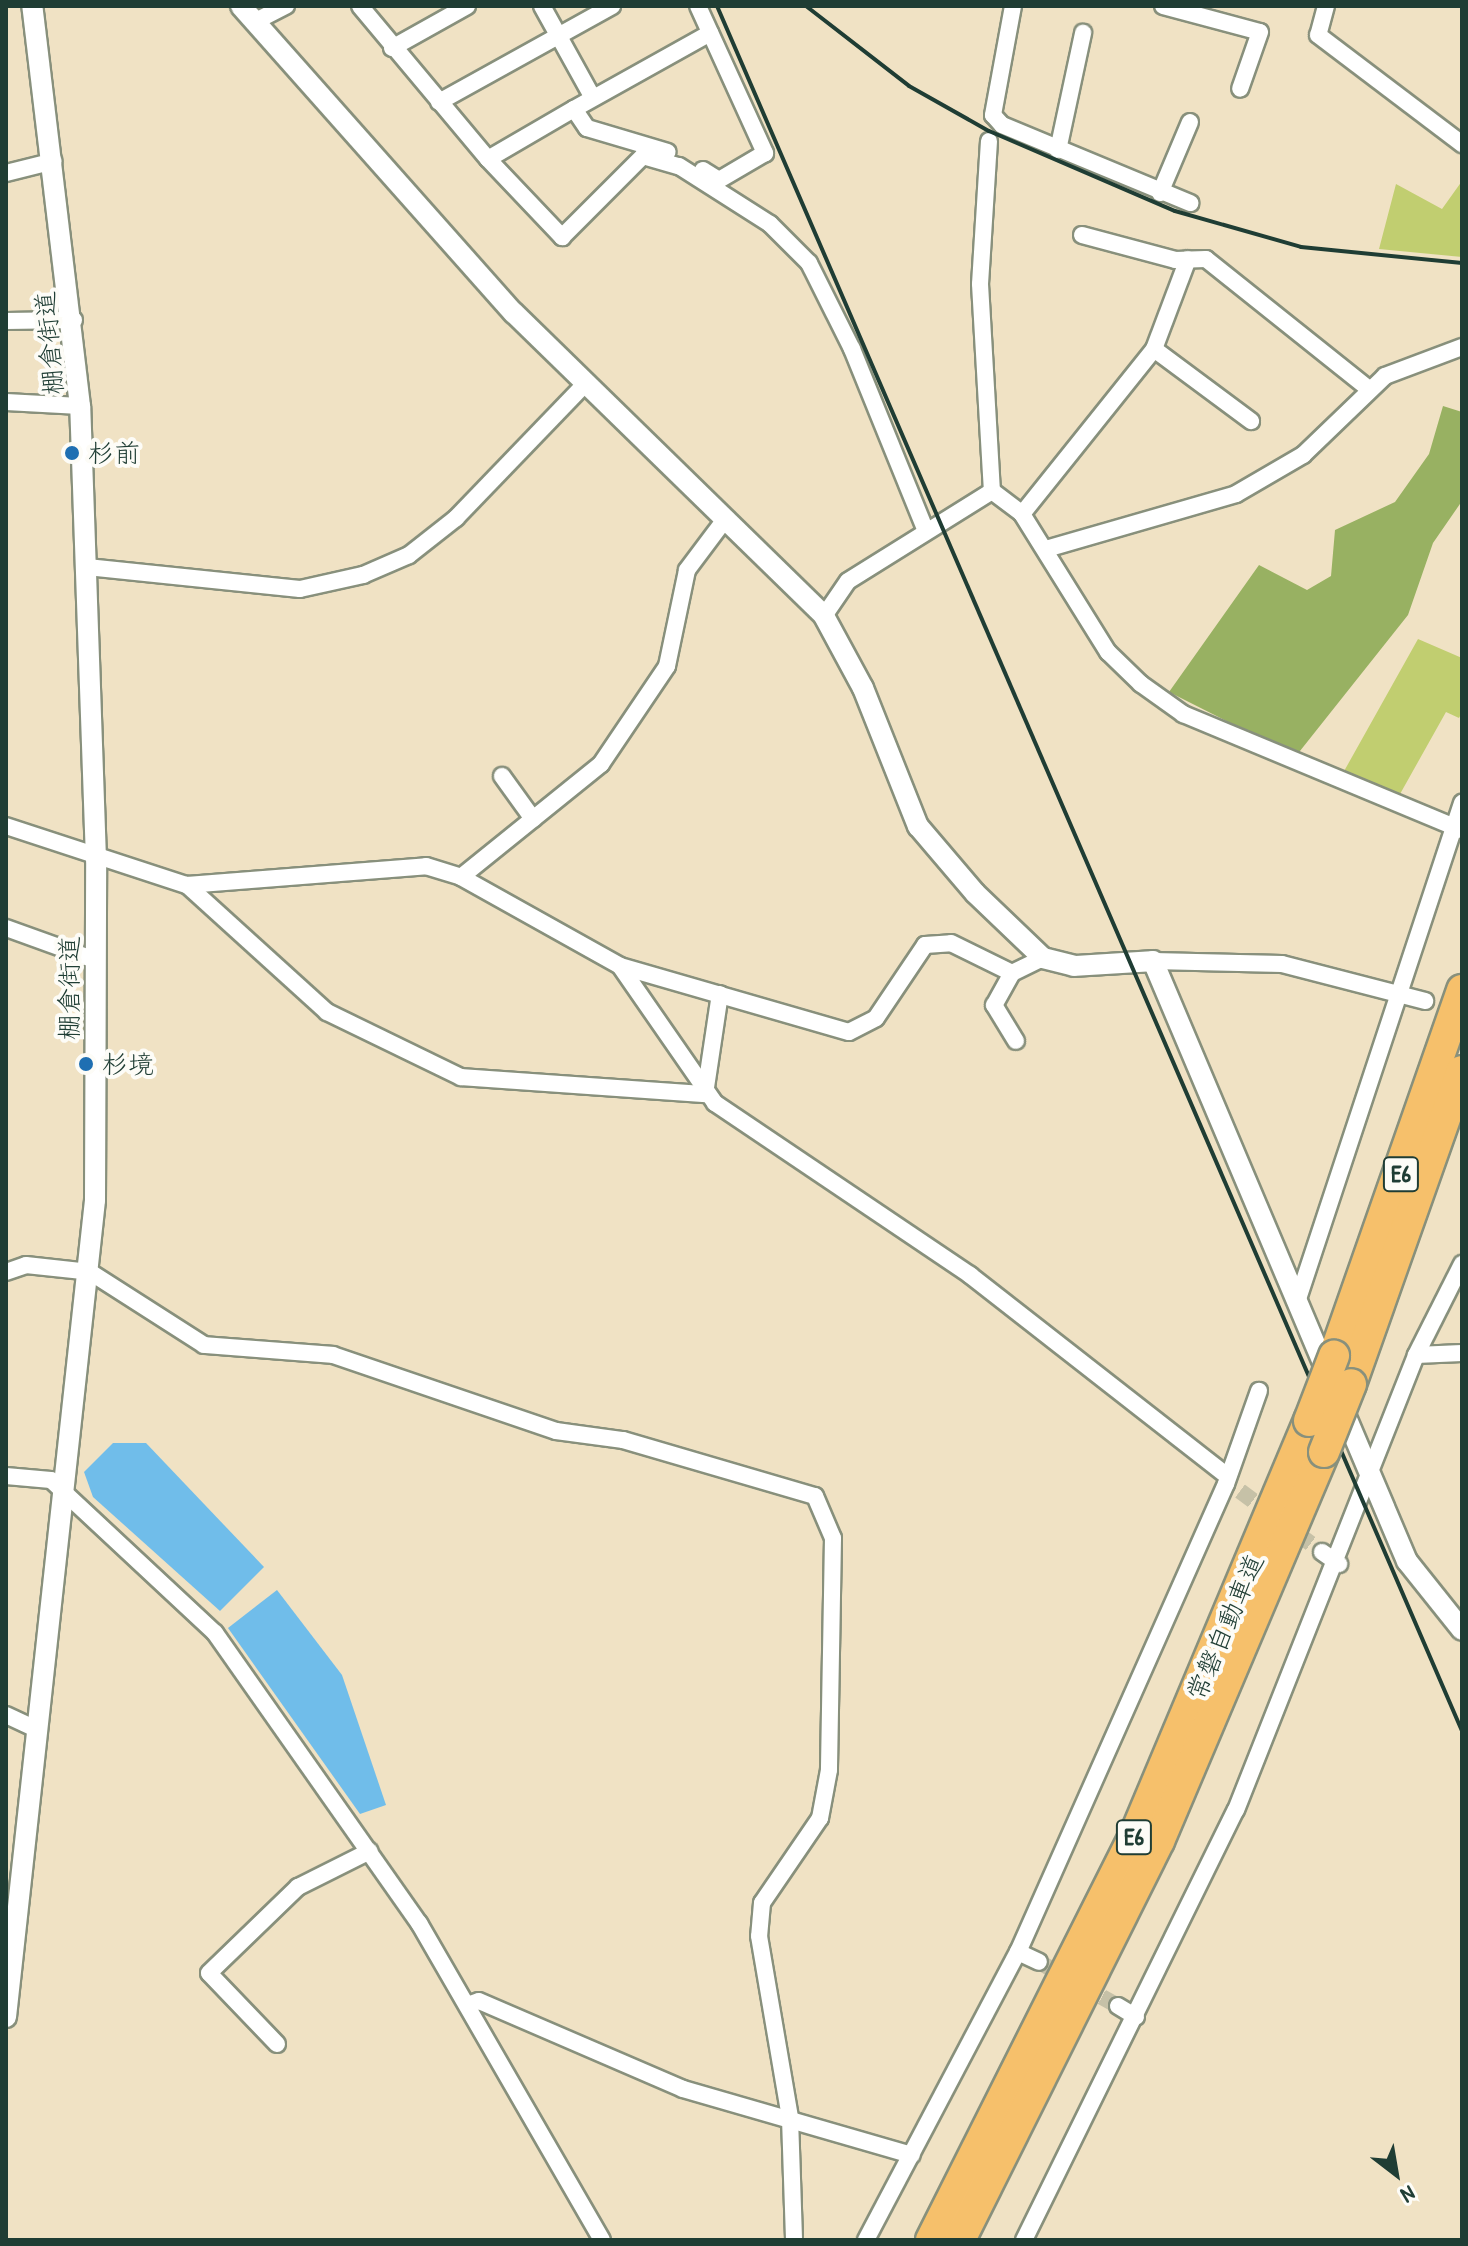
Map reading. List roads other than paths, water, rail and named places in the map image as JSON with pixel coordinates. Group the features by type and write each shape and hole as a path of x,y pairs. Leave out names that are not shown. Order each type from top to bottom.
{"highway":[{"name":"常磐自動車道","path":"931,2240 1136,1832 1309,1421 1462,990"},
{"name":"常磐自動車道","path":"960,2240 1159,1841 1351,1384 1462,1071"}],"street":[{"name":"棚倉街道","path":"6,2017 32,1727 90,1272 95,960 96,859 80,406 74,320 32,6"},
{"path":"248,14 286,6"},
{"path":"360,6 392,48 488,159 562,237 643,156 679,166 770,224 816,278 926,531"},
{"path":"392,48 467,6"},
{"path":"542,6 593,98"},
{"path":"439,102 612,6"},
{"path":"574,109 587,128 685,157 719,180 765,153 698,6"},
{"path":"1013,6 993,115 1058,150 1190,203"},
{"path":"1163,6 1260,32 1240,89"},
{"path":"1326,6 1318,35 1462,144"},
{"path":"248,14 584,385 726,518 824,616 863,688 918,826 1043,958 1074,966 1153,961 1282,964 1425,1001"},
{"path":"488,159 710,33"},
{"path":"1058,150 1083,33"},
{"path":"1160,193 1190,122"},
{"path":"989,141 980,284 992,491 1022,514 1108,652 1183,714 1459,830"},
{"path":"6,173 54,161"},
{"path":"1082,235 1188,259 1206,259 1369,389"},
{"path":"1022,514 1154,349 1188,259"},
{"path":"6,321 74,320"},
{"path":"1046,549 1236,494 1303,455 1369,389 1462,347"},
{"path":"1154,349 1251,421"},
{"path":"87,567 300,589 363,575 409,555 456,518 584,385"},
{"path":"6,402 80,406"},
{"path":"824,616 848,581 992,491"},
{"path":"461,877 601,764 652,694 667,666 687,570 726,518"},
{"path":"502,776 533,819"},
{"path":"1297,1302 1459,830 1462,803"},
{"path":"6,826 96,859 187,885 426,866 461,877 620,966 849,1032 876,1018 925,945 951,943 1012,973"},
{"path":"187,885 327,1012 461,1077 705,1094"},
{"path":"6,928 95,960"},
{"path":"1016,1041 994,1005 1012,973 1043,958"},
{"path":"1153,961 1371,1481 1422,1589 1462,1630"},
{"path":"620,966 705,1094 970,1275 1231,1484"},
{"path":"705,1094 720,994"},
{"path":"1024,2240 1236,1810 1339,1564 1416,1355 1462,1264"},
{"path":"6,1272 26,1265 90,1272 204,1345 333,1355 556,1431 623,1440 815,1496 833,1538 829,1770 820,1818 762,1903 759,1936 790,2118 794,2240"},
{"path":"1416,1355 1462,1353"},
{"path":"866,2240 1018,1952 1231,1484 1259,1391"},
{"path":"6,1476 51,1480 188,1601 370,1851 470,2004 602,2240"},
{"path":"1322,1552 1339,1564"},
{"path":"6,1715 32,1727"},
{"path":"277,2044 209,1973 298,1887 370,1851"},
{"path":"1018,1952 1039,1962"},
{"path":"470,2004 479,2001 683,2089 912,2155"},
{"path":"1118,2006 1136,2017"}],"water":[{"path":"113,1443 146,1443 264,1567 220,1611 93,1497 84,1472"},
{"path":"277,1590 342,1675 386,1805 360,1814 228,1628"}],"tunnel":[{"path":"1240,1491 1322,1552"},
{"path":"1039,1962 1118,2006"}],"railway":[{"path":"717,6 1462,1731"},
{"path":"806,6 909,86 989,131 1175,211 1301,247 1462,263"}],"place":[{"name":"杉前","path":"72,453"},
{"name":"杉境","path":"86,1064"}]}
